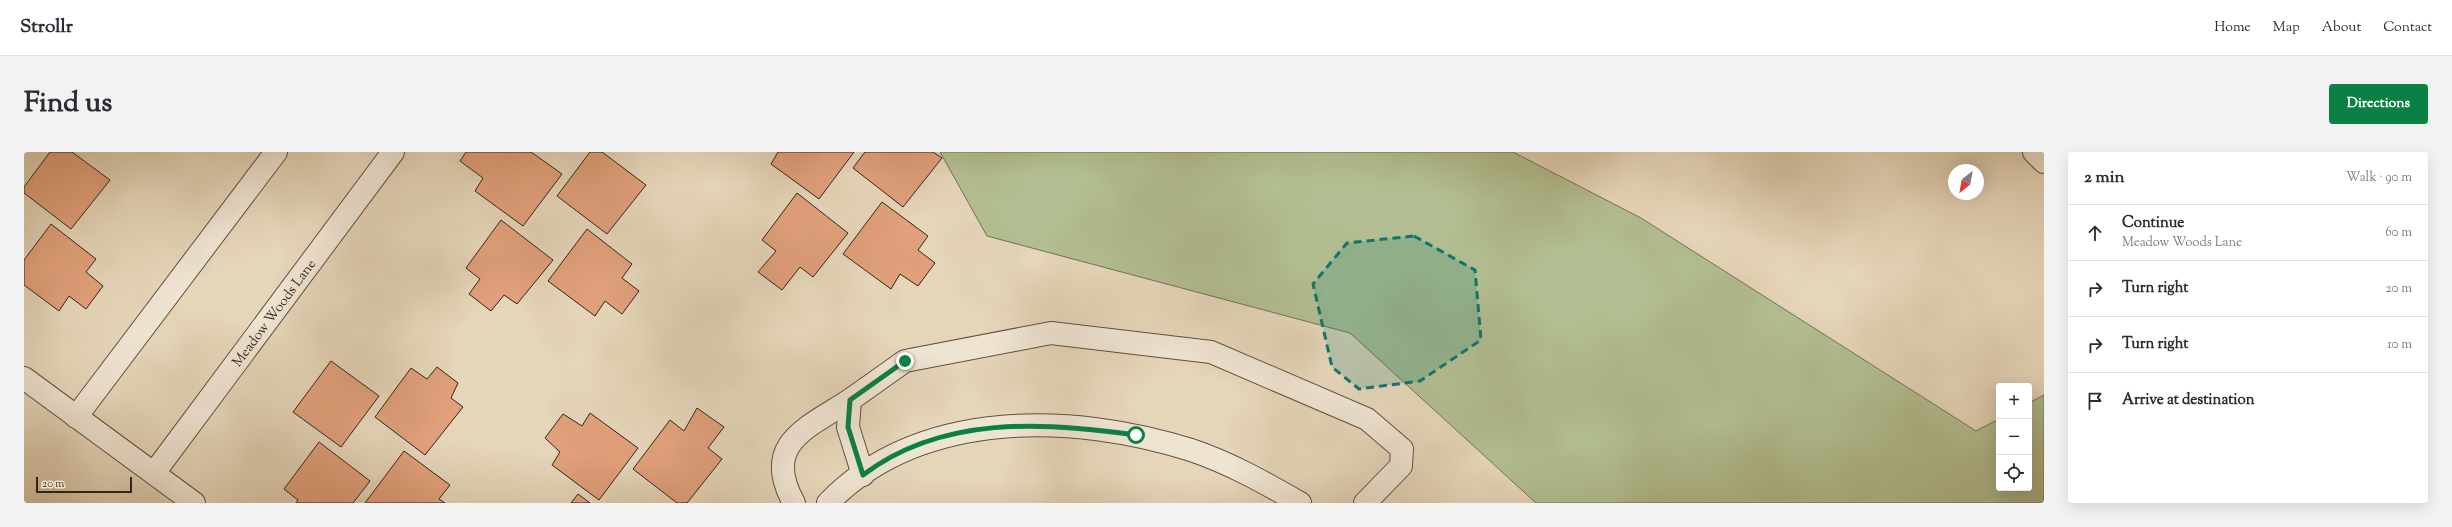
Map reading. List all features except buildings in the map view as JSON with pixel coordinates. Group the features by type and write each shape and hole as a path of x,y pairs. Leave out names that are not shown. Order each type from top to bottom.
{"street":[{"path":"76,417 276,152"},
{"name":"Meadow Woods Lane","path":"154,473 393,152"},
{"path":"2034,152 2044,162"},
{"path":"794,503 786,489 782,462 794,436 850,400 905,361 1051,333 1211,352 1367,419 1402,448 1401,466 1365,503"},
{"path":"24,378 194,503"},
{"path":"850,400 848,427 863,475"},
{"path":"828,503 863,475 917,446 966,431 1011,425 1071,426 1136,435 1192,450 1246,473 1300,503"}],"highlighted area":[{"path":"1414,236 1475,270 1481,340 1420,381 1359,389 1332,367 1313,284 1347,243"}],"green space":[{"path":"940,152 1513,152 1641,218 1976,431 1996,421 1996,491 2032,491 2032,401 2044,395 2044,503 1536,503 1350,333 987,236"}],"route":[{"path":"905,361 850,400 848,427 863,475 872,468 917,446 966,431 1011,425 1071,426 1136,435"}]}
